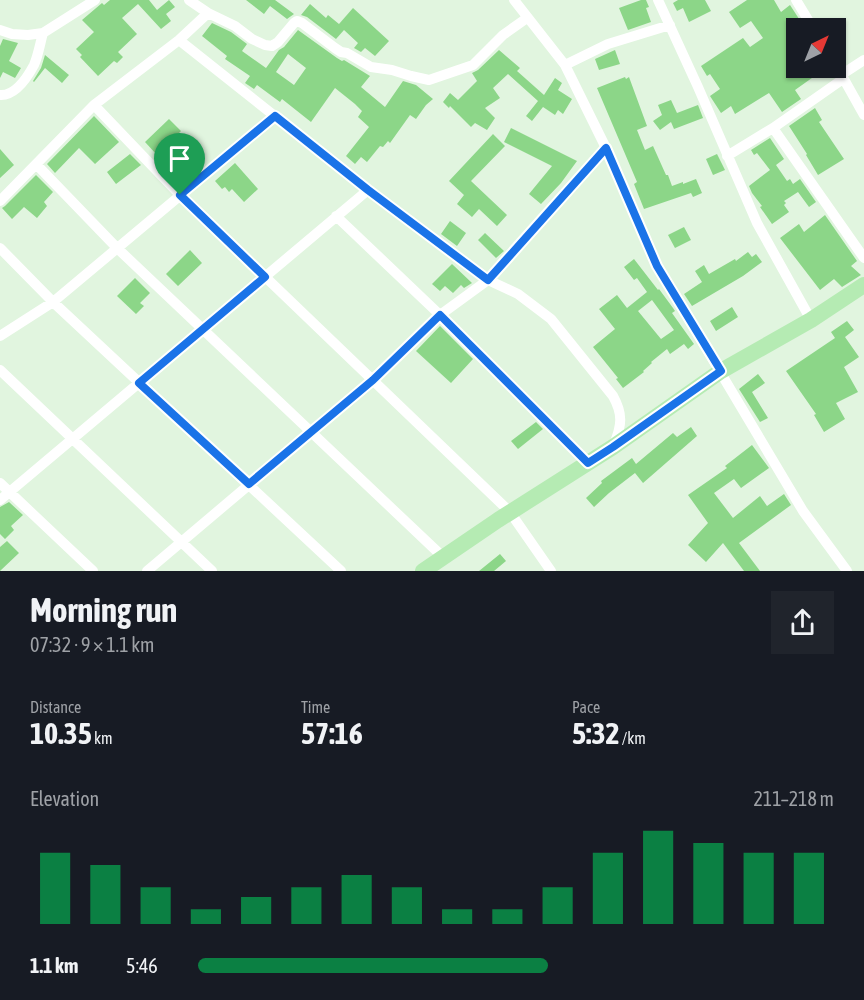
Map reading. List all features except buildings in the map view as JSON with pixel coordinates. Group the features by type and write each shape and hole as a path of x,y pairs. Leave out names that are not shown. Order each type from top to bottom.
{"main road":[{"path":"423,571 510,512 613,447 721,371 811,320 864,285"}],"street":[{"path":"0,30 12,34 43,33 95,0"},
{"path":"189,0 265,45 272,46 278,42 297,21 341,52 371,67 429,80 473,65 503,35 527,18"},
{"path":"195,0 206,2 209,0"},
{"path":"514,0 565,65 606,148 657,266 803,511 847,571"},
{"path":"658,0 758,223 811,320"},
{"path":"797,0 807,18"},
{"path":"0,201 94,105 180,40 208,13"},
{"path":"565,65 608,44 670,25"},
{"path":"0,95 4,96 13,92 27,77 34,64 43,33"},
{"path":"180,40 368,190 488,280 518,294 551,319 613,396 618,406 621,420 613,447"},
{"path":"846,70 864,60"},
{"path":"727,156 773,128 834,78"},
{"path":"843,78 864,116"},
{"path":"94,105 180,195 510,512 551,571"},
{"path":"0,336 53,302 275,116"},
{"path":"773,128 864,258"},
{"path":"147,571 373,380 440,315 488,280 606,148"},
{"path":"36,164 117,248 443,557"},
{"path":"0,500 368,190"},
{"path":"336,216 440,315 588,463"},
{"path":"0,248 53,302 341,571"},
{"path":"0,370 212,571"},
{"path":"0,483 93,571"}],"route":[{"path":"275,116 368,190 488,280 606,148 657,266 721,371 588,463 440,315 373,380 249,484 139,383 265,277 180,195 275,116"}]}
